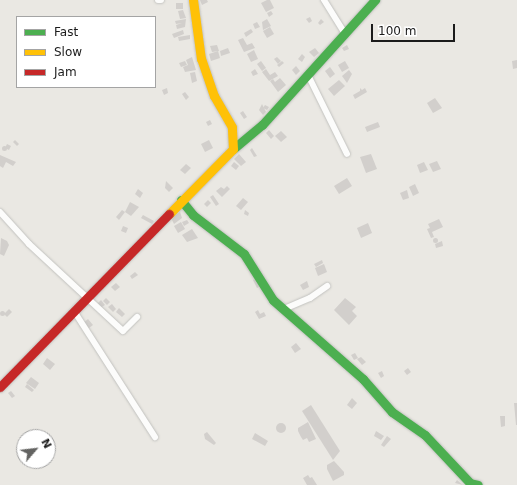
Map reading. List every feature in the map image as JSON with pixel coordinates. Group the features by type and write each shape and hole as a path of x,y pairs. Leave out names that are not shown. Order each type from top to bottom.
{"street":[{"path":"193,0 201,60 214,96 232,127 233,149"},
{"path":"324,0 345,33"},
{"path":"0,387 74,311 88,299 181,200 233,149 262,125 375,0"},
{"path":"308,75 347,154"},
{"path":"181,200 193,215 244,254 268,294 363,379 392,412 424,435 473,484"},
{"path":"0,212 29,244 123,331 137,317"},
{"path":"284,309 310,298 327,286"},
{"path":"74,311 155,437"}],"building":[{"path":"200,0 207,0 208,2 202,5"},
{"path":"270,0 274,8 266,12 261,3"},
{"path":"176,3 183,3 183,9 176,9"},
{"path":"183,10 186,18 180,19 178,11"},
{"path":"271,11 273,14 269,17 267,13"},
{"path":"310,17 312,21 309,23 306,19"},
{"path":"186,19 185,27 177,29 176,25 182,23 176,24 175,21"},
{"path":"267,19 271,26 263,30 262,22"},
{"path":"321,19 324,22 320,25 318,23"},
{"path":"257,22 260,27 255,29 253,24"},
{"path":"270,27 274,34 267,38 263,31"},
{"path":"251,29 253,32 246,37 244,33"},
{"path":"183,30 184,34 174,38 172,34"},
{"path":"190,35 190,39 179,41 178,37"},
{"path":"243,38 247,45 252,43 255,48 244,52 238,40"},
{"path":"217,45 219,51 212,52 210,46"},
{"path":"347,45 349,49 344,51 342,48"},
{"path":"228,48 230,53 221,56 220,51"},
{"path":"315,48 319,53 314,57 309,52"},
{"path":"254,50 258,59 251,62 247,54"},
{"path":"218,51 220,58 211,61 209,54"},
{"path":"302,54 305,57 302,62 298,59"},
{"path":"192,57 196,70 185,72 183,67 188,65 186,60"},
{"path":"277,57 281,61 278,64 274,59"},
{"path":"517,60 517,68 513,69 512,61"},
{"path":"185,61 187,65 181,67 179,63"},
{"path":"261,61 266,68 262,71 257,64"},
{"path":"282,61 284,63 279,67 277,65"},
{"path":"345,61 349,68 342,72 338,65"},
{"path":"296,66 300,71 296,75 292,70"},
{"path":"330,67 335,74 330,78 325,71"},
{"path":"255,69 258,74 253,76 251,72"},
{"path":"266,69 270,75 275,72 278,76 269,81 262,72"},
{"path":"349,70 352,74 347,83 342,76"},
{"path":"195,72 197,81 192,83 190,73"},
{"path":"280,78 286,85 278,92 270,81 273,79 275,82"},
{"path":"339,80 345,86 334,96 328,89"},
{"path":"167,88 168,93 164,95 162,90"},
{"path":"360,88 362,90 365,88 367,92 355,99 353,95 360,91"},
{"path":"185,92 189,97 186,100 182,94"},
{"path":"435,98 442,108 433,113 427,103"},
{"path":"262,104 266,112 263,115 259,110"},
{"path":"265,105 269,107 267,110 263,108"},
{"path":"243,111 247,117 244,119 240,113"},
{"path":"210,120 212,124 208,126 206,122"},
{"path":"378,122 380,127 367,132 365,127"},
{"path":"269,130 274,136 271,139 266,133"},
{"path":"281,131 287,137 281,142 275,136"},
{"path":"15,140 19,144 17,146 13,142"},
{"path":"209,140 213,148 205,152 201,144"},
{"path":"7,144 11,146 9,150 5,148"},
{"path":"4,145 7,148 4,151 1,148"},
{"path":"252,148 257,156 254,157 250,150"},
{"path":"239,154 246,162 241,166 234,159"},
{"path":"371,154 377,169 366,173 360,157"},
{"path":"0,155 16,162 13,166 6,162 3,168 0,166"},
{"path":"437,161 441,169 433,172 429,164"},
{"path":"234,162 239,166 236,170 231,166"},
{"path":"424,162 428,170 420,173 417,165"},
{"path":"186,164 191,168 185,174 180,170"},
{"path":"347,178 352,186 339,194 334,186"},
{"path":"166,181 173,188 169,192 165,188"},
{"path":"415,184 419,193 413,196 409,187"},
{"path":"227,186 230,189 222,197 216,191 221,187 224,189"},
{"path":"138,189 143,193 140,198 135,194"},
{"path":"407,190 409,198 403,200 400,193"},
{"path":"213,195 219,204 216,206 210,197"},
{"path":"243,198 248,202 241,210 236,206"},
{"path":"208,200 211,203 207,207 204,204"},
{"path":"130,202 139,207 131,216 125,212"},
{"path":"122,210 125,212 119,220 116,217"},
{"path":"245,210 249,213 248,216 244,214"},
{"path":"180,212 182,218 174,224 171,218"},
{"path":"143,215 154,221 152,224 141,218"},
{"path":"439,219 443,227 432,232 434,237 431,238 427,229 430,228 428,224"},
{"path":"187,220 189,223 184,226 182,222"},
{"path":"181,222 185,229 178,233 174,226"},
{"path":"368,223 372,233 361,238 357,228"},
{"path":"123,226 128,228 126,233 121,231"},
{"path":"192,229 198,238 187,242 182,235"},
{"path":"435,237 438,240 435,243 432,240"},
{"path":"1,238 7,241 9,245 4,256 0,254"},
{"path":"442,241 443,246 436,248 435,244"},
{"path":"322,260 323,263 316,267 314,264"},
{"path":"324,264 327,272 318,276 315,268"},
{"path":"135,272 138,275 132,279 130,276"},
{"path":"256,278 261,286 257,288 253,280"},
{"path":"307,281 309,287 303,290 300,285"},
{"path":"116,283 120,287 115,291 111,287"},
{"path":"106,298 110,302 107,305 103,301"},
{"path":"345,298 356,307 352,311 357,316 349,325 334,310"},
{"path":"101,300 105,305 100,308 97,304"},
{"path":"112,304 116,309 113,312 108,307"},
{"path":"119,308 125,314 122,317 116,312"},
{"path":"9,309 12,312 7,317 4,314"},
{"path":"2,310 5,313 2,316 -1,313"},
{"path":"258,310 260,314 264,312 266,316 259,319 255,312"},
{"path":"88,319 93,325 89,328 83,323"},
{"path":"296,343 301,349 295,353 291,347"},
{"path":"355,353 358,358 354,360 351,355"},
{"path":"361,357 366,362 362,365 357,359"},
{"path":"47,358 55,364 50,370 43,364"},
{"path":"408,368 411,372 407,375 404,371"},
{"path":"382,371 384,376 381,378 378,373"},
{"path":"31,377 39,383 35,389 26,383"},
{"path":"27,384 34,390 32,392 25,387"},
{"path":"11,391 15,396 12,398 8,393"},
{"path":"352,398 357,403 352,409 347,405"},
{"path":"514,403 517,403 517,425 516,425"},
{"path":"311,405 340,451 333,460 302,411"},
{"path":"500,416 505,416 505,426 501,427"},
{"path":"308,422 316,439 309,442 307,438 303,440 298,431 298,428"},
{"path":"279,423 283,423 285,424 285,432 279,433 276,430 276,426"},
{"path":"376,431 384,436 381,440 374,436"},
{"path":"207,432 216,443 214,445 205,439 204,434"},
{"path":"255,433 268,441 265,446 252,439"},
{"path":"387,436 391,439 384,447 381,445"},
{"path":"334,461 344,472 344,475 333,481 327,469 327,465"},
{"path":"308,475 310,478 312,477 317,485 307,485 303,478"},
{"path":"457,480 463,485 455,483"}],"traffic: fast":[{"path":"233,149 262,125 375,0"},
{"path":"181,200 193,215 244,254 273,300 363,379 392,412 425,435 470,483 478,485"}],"traffic: slow":[{"path":"169,214 233,149 232,127 214,96 201,59 193,0"}],"traffic: jam":[{"path":"0,387 169,214"}]}
